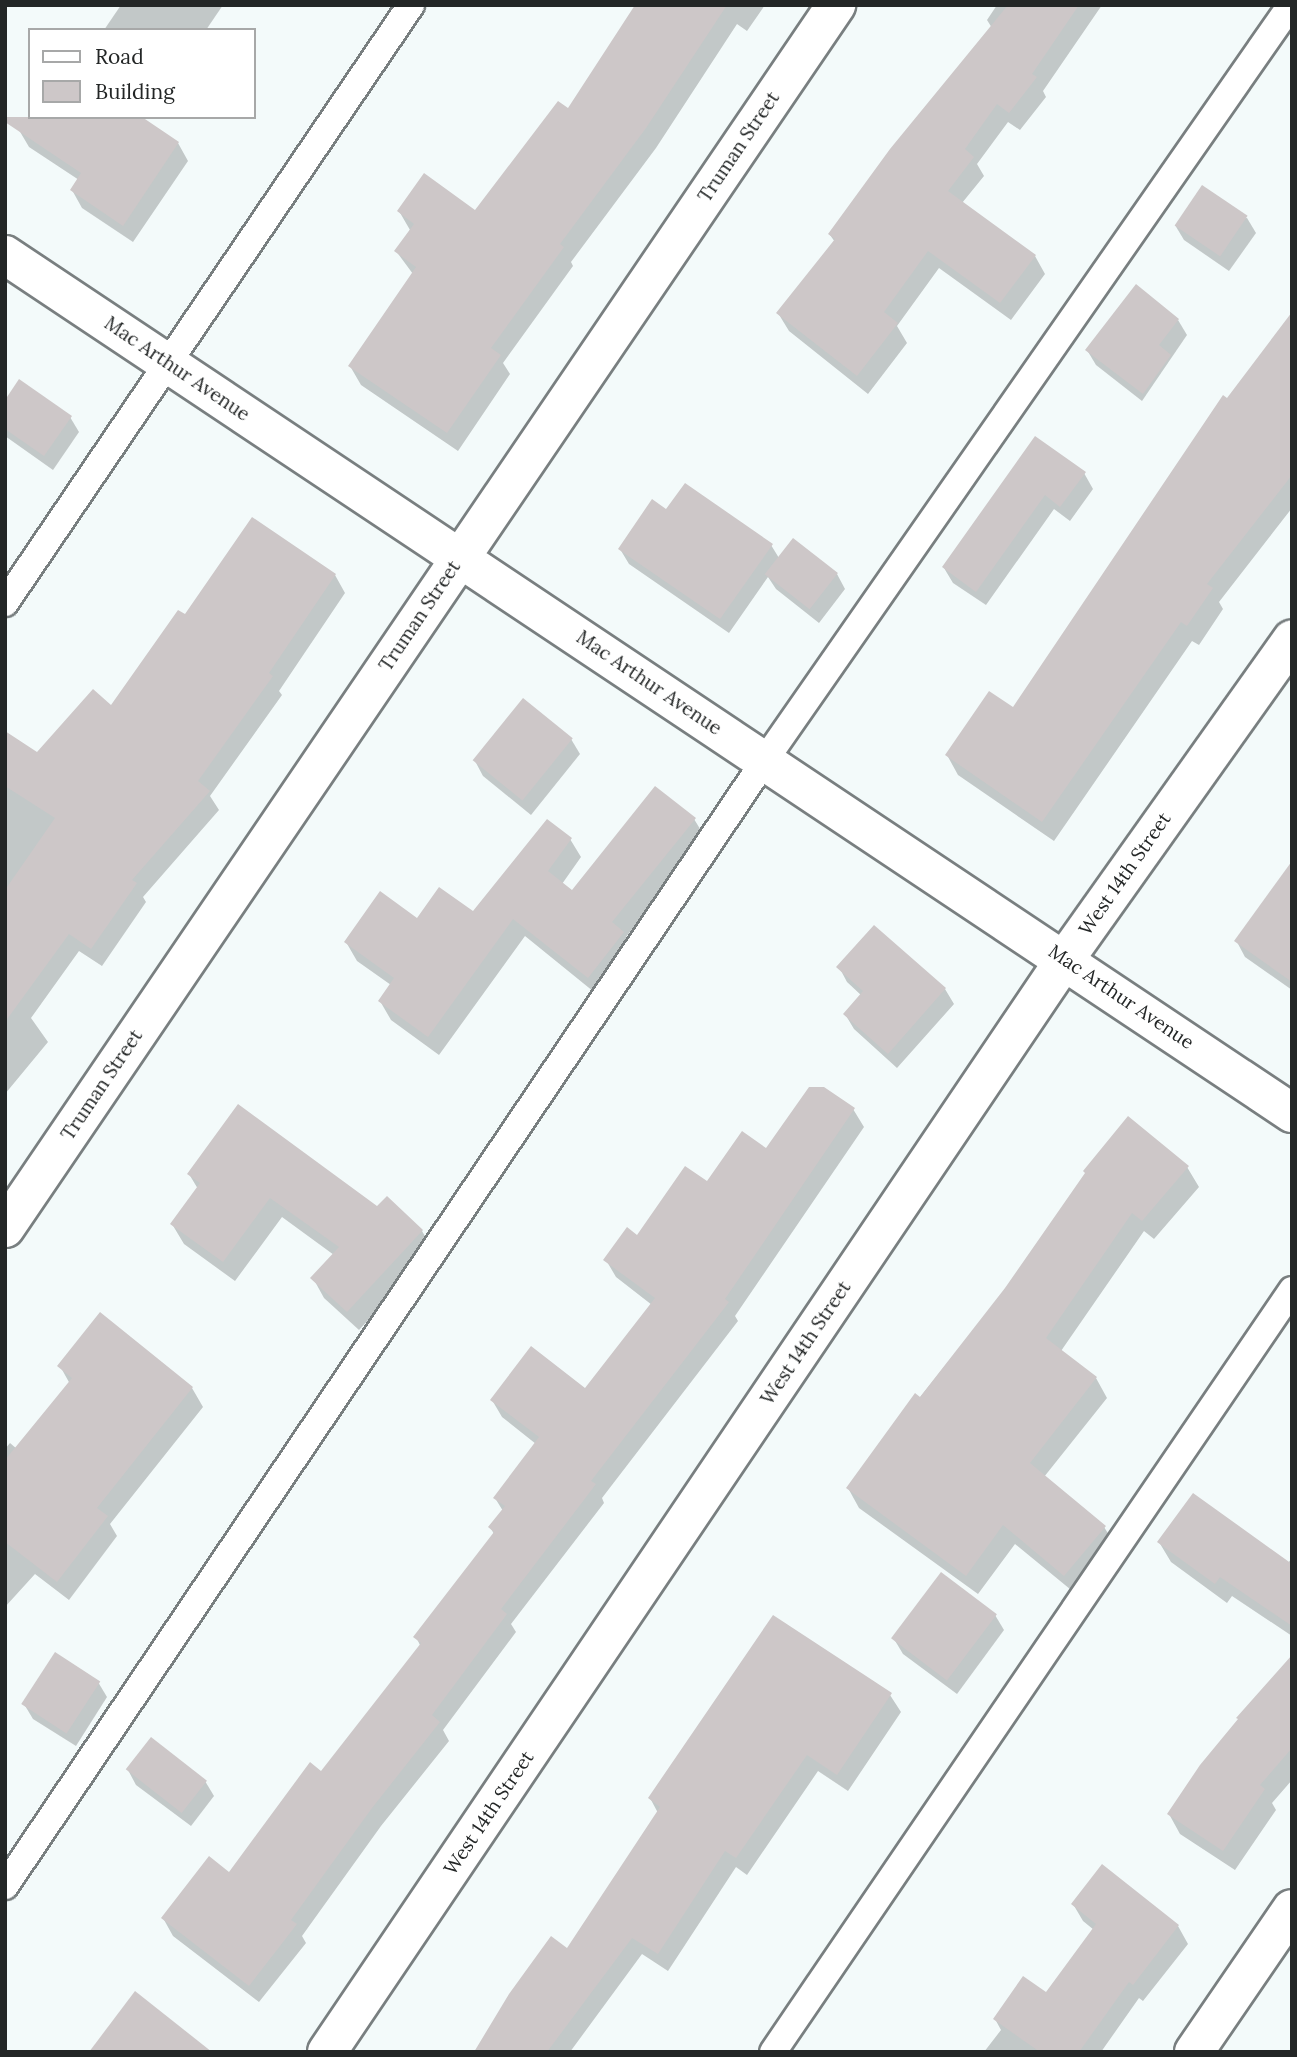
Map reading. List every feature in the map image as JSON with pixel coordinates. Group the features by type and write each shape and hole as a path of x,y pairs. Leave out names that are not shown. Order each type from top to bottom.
{"street":[{"name":"Truman Street","path":"5,1228 836,5"},
{"name":"Mac Arthur Avenue","path":"5,255 1065,959 1292,1113"},
{"name":"West 14th Street","path":"327,2052 1065,959 1292,639"},
{"path":"1194,2052 1292,1909"}],"lane":[{"path":"5,603 166,362 411,5"},
{"path":"5,1886 765,760 1291,5"},
{"path":"773,2052 1292,1290"}],"building":[{"path":"635,5 727,5 646,128 560,244 564,247 491,348 501,355 447,433 348,366 416,267 394,251 414,224 397,211 424,173 475,210 558,101 568,108"},
{"path":"1008,5 1079,5 1032,74 1037,77 1009,113 997,104 965,149 974,157 948,191 1036,255 1000,303 928,251 884,312 898,323 857,376 776,313 835,239 828,234 890,149"},
{"path":"5,117 145,119 179,142 123,226 70,190 81,173 5,122"},
{"path":"1202,185 1248,216 1220,256 1175,226"},
{"path":"1136,284 1179,319 1159,345 1171,355 1143,394 1085,350"},
{"path":"1292,312 1292,475 1207,584 1213,588 1187,626 1181,622 1042,822 945,755 989,691 1013,707 1223,395 1227,398"},
{"path":"19,379 72,416 44,456 5,429 5,400"},
{"path":"1035,436 1086,472 1060,507 1045,495 976,592 942,567"},
{"path":"685,483 773,544 720,619 618,549 652,499 666,509"},
{"path":"252,517 336,574 269,673 273,676 198,781 210,791 132,880 137,883 91,949 69,934 5,1022 5,890 55,818 5,786 5,731 37,752 93,689 111,705 178,610 185,614"},
{"path":"793,538 838,573 810,609 765,574"},
{"path":"523,698 573,738 522,800 473,760"},
{"path":"655,786 696,818 612,922 624,932 588,978 513,919 428,1037 378,1001 394,978 344,942 380,891 417,918 439,887 473,911 547,819 572,838 548,871 572,890"},
{"path":"1292,861 1292,982 1234,941"},
{"path":"874,925 946,988 888,1054 843,1014 863,991 836,967"},
{"path":"809,1087 824,1087 855,1108 725,1299 729,1302 591,1481 596,1484 501,1609 507,1614 432,1715 440,1722 372,1808 291,1920 297,1924 249,1986 161,1918 209,1856 229,1872 310,1762 321,1771 421,1643 413,1637 494,1532 488,1527 505,1506 493,1498 539,1437 490,1400 531,1346 585,1388 655,1298 603,1260 627,1227 637,1235 685,1166 707,1181 742,1131 766,1148"},
{"path":"238,1104 377,1206 387,1196 423,1230 347,1312 310,1278 339,1247 270,1198 223,1262 170,1224 200,1183 187,1174"},
{"path":"1128,1116 1189,1166 1142,1221 1132,1213 1046,1338 1097,1377 1030,1463 1106,1526 1064,1576 1003,1525 966,1576 846,1488 915,1393 920,1397 1005,1288 1085,1173 1083,1171"},
{"path":"100,1312 193,1387 97,1508 108,1516 57,1582 5,1542 5,1460 72,1378 57,1366"},
{"path":"1193,1493 1292,1564 1292,1626 1220,1577 1215,1584 1157,1542"},
{"path":"941,1572 997,1614 947,1680 891,1638"},
{"path":"773,1615 892,1693 837,1775 807,1755 736,1858 725,1851 658,1954 632,1938 547,2052 474,2052 509,1994 551,1936 567,1948 660,1807 648,1798"},
{"path":"55,1652 100,1681 67,1733 21,1704"},
{"path":"1292,1655 1292,1748 1260,1785 1265,1789 1223,1851 1167,1814 1200,1765 1238,1719 1236,1718"},
{"path":"151,1737 207,1781 182,1813 126,1769"},
{"path":"1102,1864 1179,1925 1133,1985 1129,1982 1079,2052 1040,2052 993,2019 1023,1976 1046,1992 1096,1924 1071,1904"},
{"path":"135,1991 212,2052 89,2052"}]}
